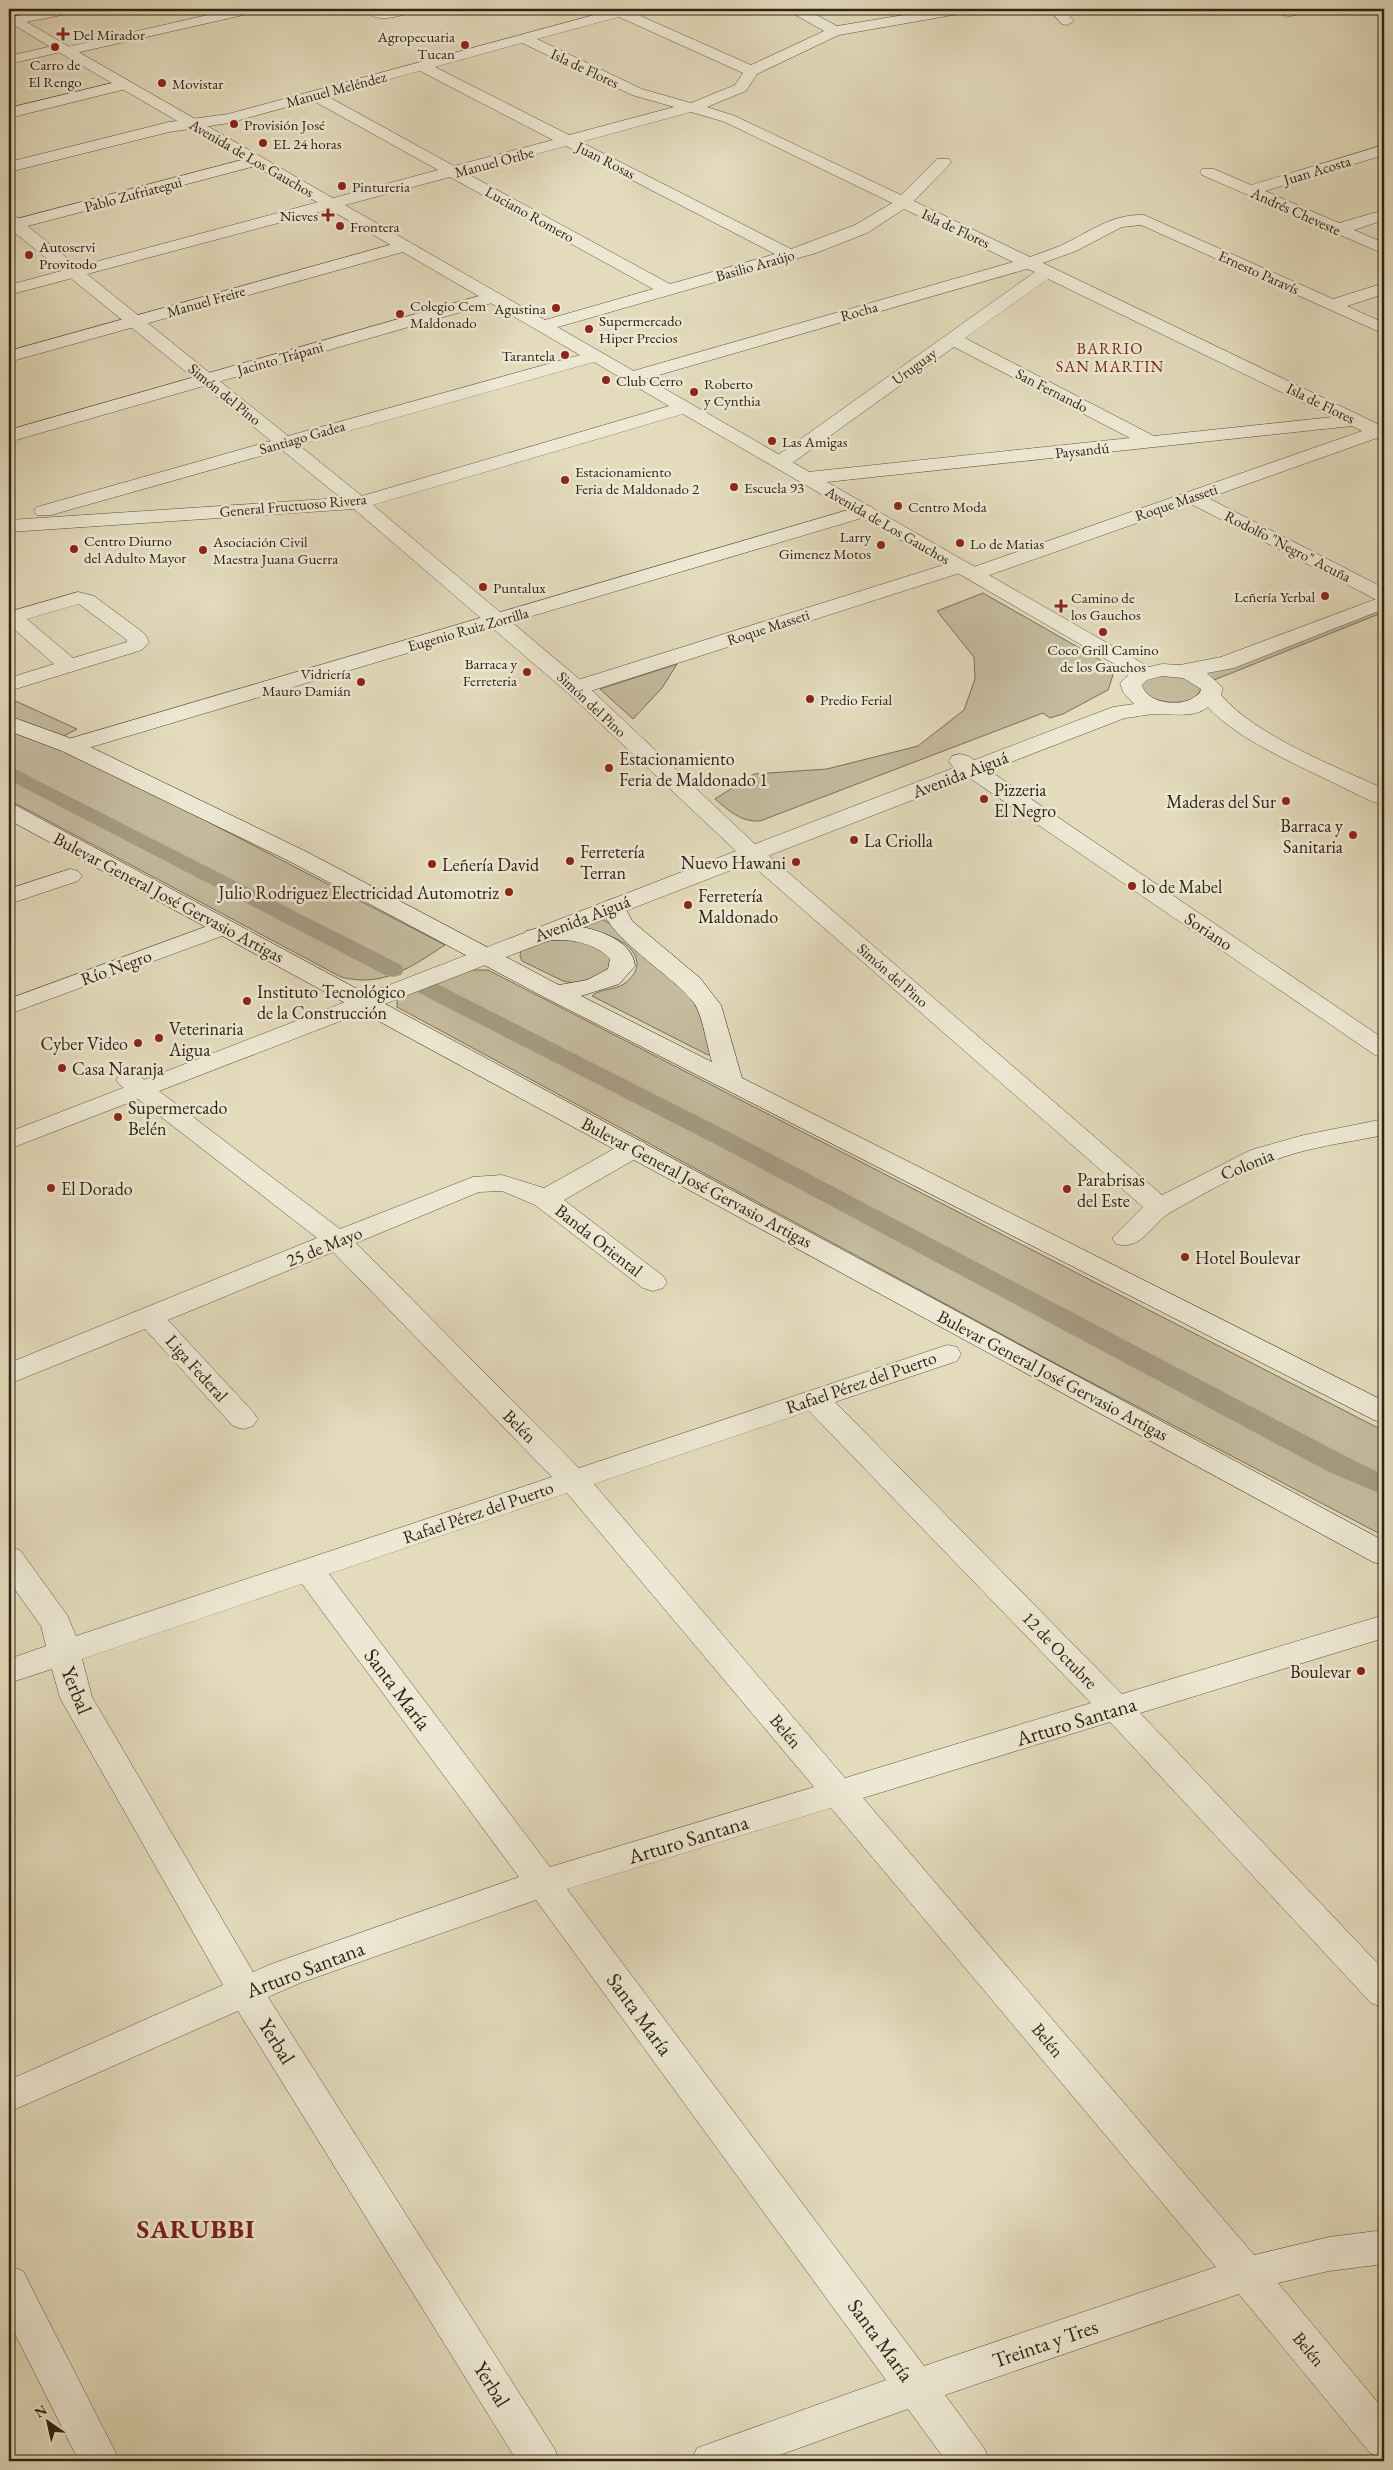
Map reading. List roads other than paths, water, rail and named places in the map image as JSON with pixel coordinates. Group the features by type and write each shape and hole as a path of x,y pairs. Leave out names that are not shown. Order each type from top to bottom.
{"street":[{"path":"13,18 72,9"},
{"path":"9,60 64,50 252,9"},
{"path":"377,12 409,9"},
{"path":"795,9 835,31"},
{"name":"Manuel Oribe","path":"9,290 569,142 693,107 730,94 741,88 751,71 835,31 964,9"},
{"path":"1055,9 1067,21"},
{"path":"626,10 751,71"},
{"name":"Manuel Meléndez","path":"9,167 169,127 229,118 626,10"},
{"name":"Avenida de Los Gauchos","path":"13,18 64,50 1146,672"},
{"name":"Isla de Flores","path":"522,38 637,92 730,119 903,203 1031,262 1356,420"},
{"name":"Juan Rosas","path":"422,66 790,255"},
{"path":"9,113 125,85"},
{"name":"Luciano Romero","path":"313,95 668,290"},
{"name":"Juan Acosta","path":"1250,190 1384,150"},
{"name":"Pablo Zufriategui","path":"11,223 257,161"},
{"name":"Basilio Araújo","path":"544,326 790,255 861,229 903,203 943,162"},
{"name":"Andrés Cheveste","path":"1208,172 1384,249"},
{"path":"1338,229 1384,215"},
{"name":"Ernesto Paravís","path":"1084,240 1115,223 1144,220 1384,329"},
{"name":"Simón del Pino","path":"11,223 208,379 498,620 576,688 748,849 1159,1207"},
{"name":"Rocha","path":"632,376 1031,262 1084,240"},
{"name":"Manuel Freire","path":"9,357 404,246"},
{"name":"Uruguay","path":"781,462 1048,271"},
{"path":"1332,305 1384,288"},
{"name":"Jacinto Trápani","path":"9,436 494,297"},
{"name":"San Fernando","path":"953,339 1152,442"},
{"name":"Santiago Gadea","path":"9,519 596,356"},
{"name":"General Fructuoso Rivera","path":"9,526 359,503 686,407"},
{"name":"Paysandú","path":"808,478 1356,420 1383,427"},
{"name":"Roque Masseti","path":"576,688 967,570 1192,496 1383,427"},
{"name":"Rodolfo \"Negro\" Acuña","path":"1192,496 1384,596"},
{"name":"Eugenio Ruiz Zorrilla","path":"70,746 865,511"},
{"path":"9,685 134,646 138,642 138,638 87,600 78,598 10,618"},
{"path":"1260,734 1201,714 1148,704 1134,695 1131,688 1132,682 1146,672 1162,670 1181,671 1226,663 1384,602"},
{"path":"10,618 69,666"},
{"path":"1167,708 1200,704 1211,692 1240,673 1384,618"},
{"path":"1181,671 1198,676 1211,692 1223,712 1260,734 1384,798"},
{"name":"Avenida Aiguá","path":"966,766 1134,695"},
{"name":"Avenida Aiguá","path":"9,1141 136,1086 358,999 966,766 1121,712 1167,708"},
{"path":"9,723 70,746 297,856 555,993 730,1080 1384,1414"},
{"name":"Soriano","path":"966,766 1384,1050"},
{"name":"Bulevar General José Gervasio Artigas","path":"9,811 1384,1554"},
{"name":"Avenida Aiguá","path":"480,952 535,936 614,906 748,849"},
{"path":"9,897 70,876"},
{"path":"614,906 615,914 623,926 691,983 708,1005 730,1080"},
{"name":"Río Negro","path":"9,1007 224,927"},
{"path":"535,936 571,932 607,944 619,954 622,963 619,973 604,981 555,993"},
{"name":"Avenida Aiguá","path":"9,1127 136,1086"},
{"name":"Belén","path":"136,1086 338,1241 573,1480 1246,2274 1384,2440"},
{"name":"Colonia","path":"1126,1238 1159,1207 1260,1156 1304,1143 1384,1127"},
{"path":"545,1198 635,1148"},
{"name":"25 de Mayo","path":"9,1374 473,1186 497,1181 512,1183 545,1198"},
{"name":"Banda Oriental","path":"545,1198 653,1282"},
{"name":"Liga Federal","path":"150,1317 243,1419"},
{"name":"Rafael Pérez del Puerto","path":"9,1672 308,1569 947,1354"},
{"name":"12 de Octubre","path":"814,1398 1116,1708 1384,1993"},
{"name":"Yerbal","path":"9,1558 56,1622 76,1698 245,1991 540,2461"},
{"name":"Santa María","path":"308,1569 543,1883 970,2461"},
{"name":"Arturo Santana","path":"9,2097 287,1972 543,1883 1116,1708 1381,1632"},
{"name":"Treinta y Tres","path":"711,2461 916,2387 1246,2274 1328,2254 1384,2246"},
{"path":"9,2283 100,2461"}],"waterway":[{"path":"9,772 393,970"},
{"path":"427,988 726,1140 1341,1466 1384,1486"}],"place":[{"name":"Del Mirador","path":"63,34"},
{"name":"Agropecuaria Tucan","path":"465,45"},
{"name":"Carro de El Rengo","path":"55,47"},
{"name":"Movistar","path":"162,83"},
{"name":"Provisión José","path":"234,124"},
{"name":"EL 24 horas","path":"263,143"},
{"name":"Pintureria","path":"342,186"},
{"name":"Nieves","path":"328,215"},
{"name":"Frontera","path":"340,226"},
{"name":"Autoservi Provitodo","path":"29,255"},
{"name":"Agustina","path":"556,308"},
{"name":"Colegio Cem Maldonado","path":"400,314"},
{"name":"Supermercado Hiper Precios","path":"589,329"},
{"name":"Tarantela","path":"565,355"},
{"name":"Club Cerro","path":"606,380"},
{"name":"Roberto y Cynthia","path":"694,392"},
{"name":"Las Amigas","path":"772,441"},
{"name":"Estacionamiento Feria de Maldonado 2","path":"565,480"},
{"name":"Escuela 93","path":"734,487"},
{"name":"Centro Moda","path":"898,506"},
{"name":"Lo de Matias","path":"960,543"},
{"name":"Larry Gimenez Motos","path":"881,545"},
{"name":"Centro Diurno del Adulto Mayor","path":"74,549"},
{"name":"Asociación Civil Maestra Juana Guerra","path":"203,550"},
{"name":"Puntalux","path":"483,587"},
{"name":"Leñería Yerbal","path":"1325,596"},
{"name":"Camino de los Gauchos","path":"1061,606"},
{"name":"Coco Grill Camino de los Gauchos","path":"1103,632"},
{"name":"Barraca y Ferreteria","path":"527,672"},
{"name":"Vidriería Mauro Damián","path":"361,682"},
{"name":"Predio Ferial","path":"810,699"},
{"name":"Estacionamiento Feria de Maldonado 1","path":"609,768"},
{"name":"Pizzeria El Negro","path":"984,799"},
{"name":"Maderas del Sur","path":"1286,801"},
{"name":"Barraca y Sanitaria","path":"1353,835"},
{"name":"La Criolla","path":"854,840"},
{"name":"Ferretería Terran","path":"570,861"},
{"name":"Nuevo Hawani","path":"796,862"},
{"name":"Leñería David","path":"432,864"},
{"name":"lo de Mabel","path":"1132,886"},
{"name":"Julio Rodriguez Electricidad Automotriz","path":"509,892"},
{"name":"Ferretería Maldonado","path":"688,905"},
{"name":"Instituto Tecnológico de la Construcción","path":"247,1001"},
{"name":"Veterinaria Aigua","path":"159,1038"},
{"name":"Cyber Video","path":"138,1043"},
{"name":"Casa Naranja","path":"62,1068"},
{"name":"Supermercado Belén","path":"118,1117"},
{"name":"El Dorado","path":"51,1188"},
{"name":"Parabrisas del Este","path":"1067,1189"},
{"name":"Hotel Boulevar","path":"1185,1257"},
{"name":"Boulevar","path":"1361,1671"}],"district":[{"name":"BARRIO SAN MARTIN","path":"1110,357"},
{"name":"SARUBBI","path":"196,2229"}]}
